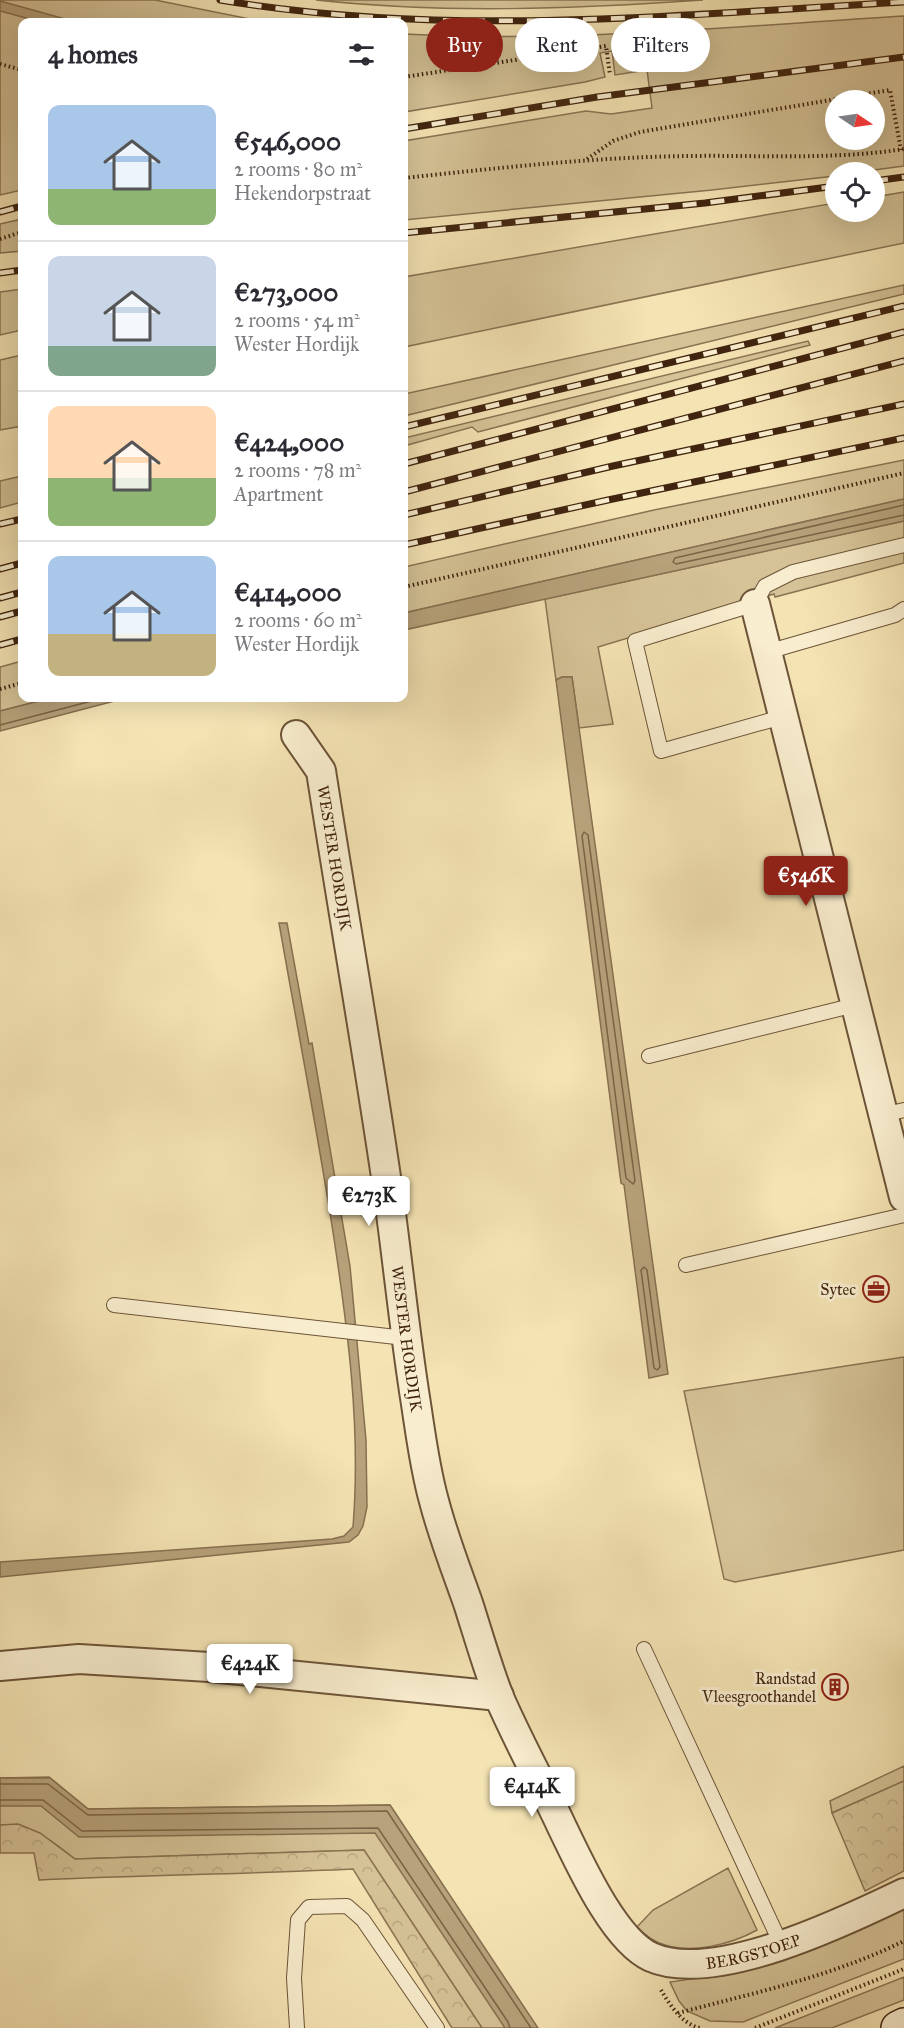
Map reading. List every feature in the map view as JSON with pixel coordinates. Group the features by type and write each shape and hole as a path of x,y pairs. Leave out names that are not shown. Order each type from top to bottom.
{"main road":[{"path":"898,2028 904,2025"}],"street":[{"path":"755,604 855,1005 893,1112 904,1197"},
{"name":"WESTER HORDIJK","path":"296,735 321,771 387,1179 405,1338 425,1467 435,1505 499,1696 568,1839 610,1917"},
{"path":"0,1666 80,1659 209,1667 499,1696"},
{"name":"BERGSTOEP","path":"610,1917 621,1934 644,1953 656,1959 686,1965 710,1963 782,1944 863,1913 904,1893"}],"lane":[{"path":"782,717 661,751 635,641 755,604 765,586 793,572 904,545"},
{"path":"767,652 895,615 904,609"},
{"path":"650,1056 855,1005"},
{"path":"686,1265 904,1215"},
{"path":"114,1305 405,1338"},
{"path":"644,1649 782,1944"},
{"path":"297,2028 294,1978 298,1920 309,1907 347,1906 363,1920 438,2028"}],"path":[{"path":"408,76 606,46 610,75"},
{"path":"0,64 18,69"},
{"path":"408,178 585,160 690,156 834,156 902,149 890,90 639,132 613,141 585,160"},
{"path":"0,239 18,233"},
{"path":"408,586 904,473"},
{"path":"0,688 18,684"},
{"path":"700,2028 693,2026 678,2013 804,1980 884,1951 904,1941"},
{"path":"755,2028 904,1969"}],"green space":[{"path":"0,0 155,0 245,18 18,18 18,191 0,195"},
{"path":"316,0 703,0 606,6 461,9"},
{"path":"904,16 904,166 885,169 885,162 825,162 825,177 408,220 408,140 586,111 611,114 652,108 647,72 710,72 710,28"},
{"path":"408,34 426,35 426,72 503,72 503,36 515,36 515,72 599,72 599,35 611,34 611,51 600,53 605,77 408,111"},
{"path":"615,72 634,72 615,75"},
{"path":"904,192 904,243 408,346 408,276 825,205 825,222 885,222 885,195"},
{"path":"18,220 18,251 0,253 0,224"},
{"path":"904,285 904,294 408,415 408,393"},
{"path":"18,290 18,331 0,335 0,292"},
{"path":"808,341 810,345 478,432 472,427 408,445 408,437"},
{"path":"18,356 18,427 0,430 0,360"},
{"path":"904,460 904,499 408,612 408,566 654,510"},
{"path":"18,477 18,503 0,508 0,481"},
{"path":"904,521 904,563 775,597 774,594 598,647 613,724 579,728 572,677 562,677 556,680 545,599"},
{"path":"18,662 18,702 35,702 0,711 0,667"},
{"path":"904,1357 904,1550 735,1582 724,1579 684,1391"},
{"path":"904,1766 904,1781 832,1813 830,1801"},
{"path":"49,1777 88,1809 390,1805 537,2028 482,2028 364,1850 75,1859 32,1830 12,1825 0,1825 0,1778"},
{"path":"904,1781 904,1871 865,1891 832,1813"},
{"path":"18,1824 40,1833 75,1859 364,1850 482,2028 452,2028 353,1869 39,1880 34,1853 0,1853 0,1825"},
{"path":"728,1868 757,1930 736,1940 712,1946 676,1948 661,1944 637,1927 653,1910"},
{"path":"904,1909 904,1959 743,2022 710,2021 687,2011 679,2001 670,1982 732,1973 831,1942"},
{"path":"904,1977 904,2000 832,2028 775,2028"}],"water":[{"path":"0,1 62,18 26,18 0,11"},
{"path":"904,499 904,521 408,629 408,612"},
{"path":"562,677 572,677 668,1374 649,1378 624,1185 621,1183 556,680"},
{"path":"35,702 111,702 0,731 0,711"},
{"path":"279,923 287,923 309,1044 312,1043 350,1266 366,1440 367,1507 363,1526 358,1535 349,1542 0,1577 0,1562 332,1539 344,1536 353,1527 354,1416 344,1306"},
{"path":"0,1778 50,1778 88,1809 390,1805 538,2028 505,2028 375,1833 79,1837 41,1806 0,1806"}],"railway":[{"path":"220,0 305,12 391,18"},
{"path":"408,19 562,20 904,2"},
{"path":"408,128 597,97 904,57"},
{"path":"885,180 904,177"},
{"path":"408,233 705,203 825,187"},
{"path":"0,212 18,207"},
{"path":"0,273 18,271"},
{"path":"408,426 904,306"},
{"path":"408,463 904,332"},
{"path":"408,491 904,361"},
{"path":"408,514 613,466 904,404"},
{"path":"408,544 904,438"},
{"path":"0,524 18,520"},
{"path":"0,569 18,564"},
{"path":"0,598 18,593"},
{"path":"0,617 18,612"},
{"path":"0,645 18,640"}],"place":[{"name":"Sytec","path":"876,1289"},
{"name":"Randstad Vleesgroothandel","path":"835,1687"}]}
